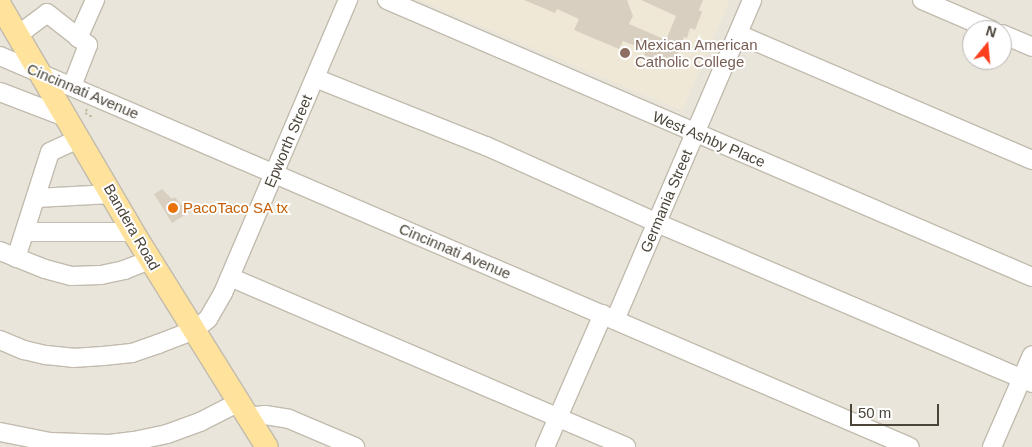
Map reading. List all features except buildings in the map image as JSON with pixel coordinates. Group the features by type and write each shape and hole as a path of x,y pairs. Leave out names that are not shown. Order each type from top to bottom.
{"main road":[{"name":"Bandera Road","path":"7,7 18,34 42,74 77,114 80,138 133,232 267,447"}],"street":[{"path":"78,38 95,0"},
{"name":"Epworth Street","path":"194,330 208,319 213,312 230,277 348,0"},
{"name":"West Ashby Place","path":"387,0 1032,277"},
{"name":"Germania Street","path":"545,447 657,222 752,0"},
{"path":"922,0 969,20"},
{"path":"18,34 45,6 78,38 88,45 72,86"},
{"path":"738,34 1032,160"},
{"path":"1012,38 1032,47"},
{"name":"Cincinnati Avenue","path":"0,56 910,447"},
{"path":"315,78 486,146 657,222 1027,381"},
{"path":"0,92 77,114"},
{"path":"80,138 50,152 25,232 8,254 45,270 84,277 124,270 150,260"},
{"path":"36,198 112,194"},
{"path":"25,232 133,232"},
{"path":"230,277 626,447"},
{"path":"0,340 24,350 46,355 88,357 132,353 194,330"},
{"path":"992,447 1027,381 1032,355"},
{"path":"0,432 50,442 109,444 167,434 200,422 243,410 289,419 355,447"}],"path":[{"path":"77,114 85,113 94,118"}],"shaded area":[{"path":"0,0 1032,0 1032,447 0,447"},
{"name":"Mexican American Catholic College","path":"420,0 730,0 682,111"}],"place":[{"name":"Mexican American Catholic College","path":"625,53"},
{"name":"PacoTaco SA tx","path":"173,208"}]}
